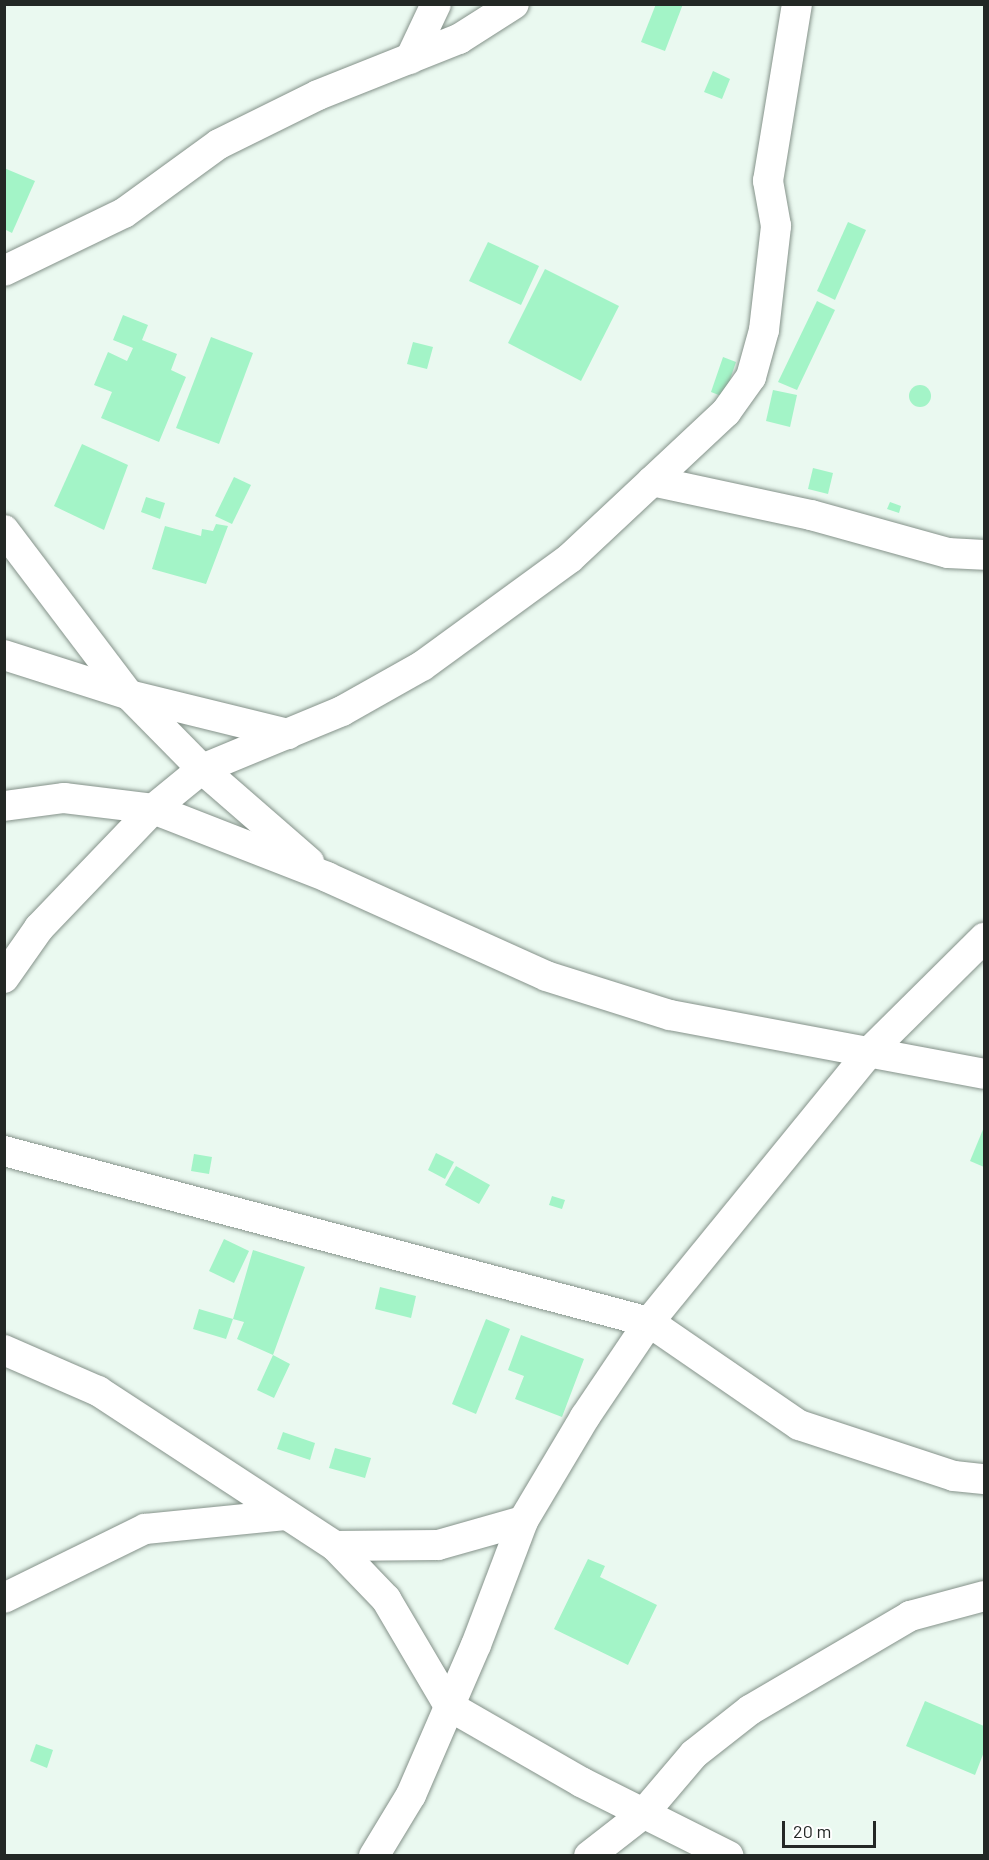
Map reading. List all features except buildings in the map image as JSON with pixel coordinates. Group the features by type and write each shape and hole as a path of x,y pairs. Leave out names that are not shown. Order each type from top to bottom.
{"street":[{"path":"410,59 436,4"},
{"path":"4,271 124,213 219,144 318,94 459,39 514,4"},
{"path":"4,978 39,928 153,809 202,769 342,711 422,666 570,558 726,412 751,377 771,285 776,226 768,181 797,4"},
{"path":"652,481 811,515 948,553 984,555"},
{"path":"4,530 32,561 129,695 202,769 327,877"},
{"path":"4,655 129,695 288,734"},
{"path":"4,806 64,798 153,809 327,877 546,976 670,1015 984,1074"},
{"path":"374,1856 411,1796 523,1521 585,1416 649,1322 870,1051 984,938"},
{"path":"4,1151 649,1322 799,1425 954,1476 984,1479"},
{"path":"4,1350 98,1391 334,1546 386,1599 448,1706 643,1814 729,1856"},
{"path":"4,1598 146,1529 285,1515"},
{"path":"334,1546 438,1545 523,1521"},
{"path":"589,1856 643,1814 694,1754 750,1710 910,1616 984,1596"}]}
